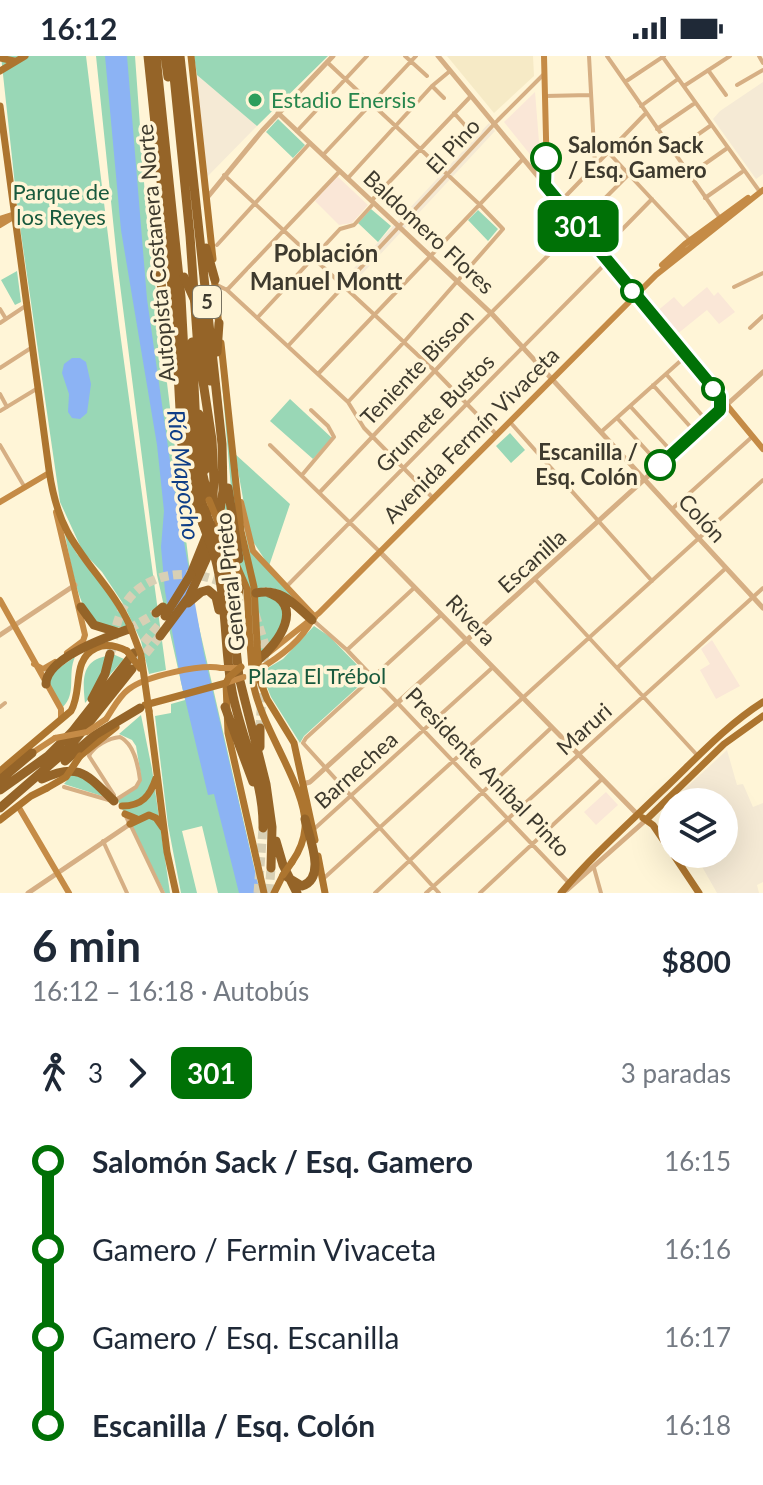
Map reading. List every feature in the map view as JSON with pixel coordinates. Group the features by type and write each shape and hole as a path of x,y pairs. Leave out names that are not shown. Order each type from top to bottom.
{"highway":[{"path":"165,56 181,143"},
{"name":"5","path":"172,56 187,202 192,298 211,430 213,496 209,528 192,572 162,621 180,611 195,592 212,549 224,480 180,56"},
{"name":"Autopista Costanera Norte","path":"152,60 159,171 175,316 175,381 185,469 215,557 243,700 262,766 271,868"},
{"name":"Autopista Costanera Norte","path":"152,60 179,252 189,446 195,478 207,502 229,584 234,698 266,813 263,828"},
{"path":"187,202 185,235 179,252 184,277 200,312 220,428"},
{"path":"197,212 215,282"},
{"path":"167,285 175,381"},
{"path":"192,298 197,449 207,502"},
{"path":"217,392 219,323"},
{"path":"207,502 203,430 199,414 205,425 213,466"},
{"path":"222,444 239,559"},
{"path":"238,620 239,588"},
{"path":"195,592 207,590 215,594 231,646"},
{"path":"258,660 280,639 286,621 282,602 261,593 285,596 313,618"},
{"path":"231,646 243,602"},
{"path":"81,607 88,620 100,629 114,632 128,629"},
{"path":"46,684 46,677 52,669 81,648 128,629"},
{"path":"0,790 79,725 131,652"},
{"path":"58,741 94,696 105,674 110,654"},
{"path":"16,802 76,740 132,669"},
{"path":"225,707 266,813 285,876 297,893"},
{"path":"44,784 89,739 144,709"},
{"path":"260,728 262,766"},
{"path":"0,780 32,753"},
{"path":"0,808 16,802 64,771 82,772 121,804"},
{"path":"285,876 302,886 315,877 305,819"}],"main road":[{"path":"0,71 25,56"},
{"name":"General Prieto","path":"191,56 241,531 254,587 258,704 293,782 305,819"},
{"path":"544,56 545,185 763,449"},
{"path":"0,58 16,60"},
{"path":"0,106 3,159 15,215 49,473 81,607 84,639 45,668 34,664"},
{"name":"Avenida Fermín Vivaceta","path":"656,275 666,261 690,240 761,191"},
{"name":"Avenida Fermín Vivaceta","path":"221,687 280,655 313,618 635,295 761,191"},
{"path":"0,219 15,215"},
{"path":"0,225 15,215"},
{"path":"720,396 720,410"},
{"path":"0,502 49,473"},
{"name":"Presidente Aníbal Pinto","path":"239,495 252,548 313,618"},
{"name":"General Prieto","path":"207,502 246,586 254,643"},
{"path":"56,506 73,541 115,597 139,648 145,681 144,709 158,773 164,830 176,893"},
{"path":"0,600 61,709 60,722"},
{"name":"Avenida Fermín Vivaceta","path":"58,741 87,732 106,719 132,686 149,679 208,666 242,666 258,660 313,618"},
{"path":"0,772 60,722 75,704 79,671 86,656 106,646 117,646 131,652 145,681"},
{"path":"44,784 63,780 80,756 144,709 183,695 221,687 242,666"},
{"name":"General Prieto","path":"256,680 293,739 325,893"},
{"path":"221,687 229,743 264,893"},
{"path":"562,893 698,756 763,702"},
{"path":"646,820 729,738 763,717"},
{"path":"0,772 58,741"},
{"path":"121,804 133,805 145,800 158,773"},
{"path":"293,782 303,784"},
{"path":"0,820 16,802 69,893"},
{"path":"121,804 134,821 151,815 164,830"},
{"name":"Rivera","path":"638,815 658,832"},
{"path":"274,893 302,842 305,819"},
{"name":"Rivera","path":"682,868 699,893"}],"street":[{"path":"206,199 278,113 333,56"},
{"path":"297,131 367,56"},
{"path":"405,56 427,76"},
{"path":"323,155 416,56"},
{"path":"438,56 545,185"},
{"path":"589,56 595,166"},
{"path":"607,56 720,218"},
{"path":"625,82 663,56 743,171 761,191"},
{"path":"684,86 730,56"},
{"path":"759,56 763,63"},
{"path":"327,62 503,229 348,402"},
{"path":"708,70 726,95"},
{"path":"737,85 763,70"},
{"path":"348,178 432,86 450,71"},
{"name":"El Pino","path":"288,346 544,74"},
{"path":"641,106 679,79"},
{"path":"432,86 444,98"},
{"path":"545,96 590,95"},
{"path":"257,317 340,229 354,225 471,96"},
{"path":"657,129 695,103"},
{"name":"Baldomero Flores","path":"278,113 492,314 552,379"},
{"path":"454,113 472,133"},
{"path":"559,203 646,113"},
{"path":"673,152 711,125"},
{"path":"217,245 310,143"},
{"path":"689,175 727,148"},
{"path":"608,152 690,240"},
{"path":"318,374 523,159"},
{"name":"Teniente Bisson","path":"320,492 640,163"},
{"path":"227,290 340,171"},
{"path":"705,198 743,171"},
{"path":"204,179 212,183 222,178"},
{"path":"222,178 254,203 404,342 497,435"},
{"path":"600,252 652,199"},
{"path":"209,229 223,238"},
{"name":"Grumete Bustos","path":"286,587 607,262"},
{"path":"734,287 763,273"},
{"path":"215,282 348,402 358,421 372,437 434,499"},
{"path":"0,323 27,305"},
{"path":"0,309 6,319"},
{"path":"750,328 763,316"},
{"path":"0,368 32,347"},
{"path":"601,432 686,356"},
{"name":"Escanilla","path":"303,784 309,783 398,704 763,372"},
{"path":"666,374 707,421"},
{"name":"Colón","path":"552,379 763,608"},
{"path":"653,385 695,432"},
{"path":"0,411 38,388"},
{"path":"0,394 7,407"},
{"path":"630,406 673,453"},
{"path":"302,475 334,438 328,426 311,410"},
{"path":"617,418 660,465"},
{"path":"510,422 652,581"},
{"path":"672,509 753,436"},
{"path":"0,445 3,456 24,486"},
{"name":"Rivera","path":"270,445 380,552 638,815"},
{"path":"323,879 763,480"},
{"path":"617,668 726,568"},
{"path":"535,579 698,756"},
{"path":"0,635 75,585"},
{"path":"347,650 414,588"},
{"name":"Maruri","path":"426,893 763,588"},
{"path":"439,893 304,746 306,738 441,615"},
{"name":"Presidente Aníbal Pinto","path":"313,618 569,883"},
{"name":"Barnechea","path":"313,830 492,668"},
{"path":"763,702 763,717"},
{"path":"375,893 551,728"},
{"path":"117,737 125,739 131,746 140,778 138,785 121,804 89,756 93,749 117,737"},
{"path":"480,893 601,780"},
{"path":"64,787 121,804"},
{"path":"562,893 646,820"},
{"path":"28,893 134,821 163,893"},
{"path":"103,841 127,893"},
{"path":"594,868 601,893"}],"shaded area":[{"path":"447,56 533,56 534,76 494,113"},
{"path":"197,75 257,126 206,178"},
{"path":"763,82 763,174 756,179 713,119"},
{"path":"535,92 541,167 541,168 504,122"},
{"path":"489,123 495,131 349,288 342,281"},
{"path":"337,176 368,205 352,223 339,225 315,201"},
{"path":"707,287 714,296 718,292 735,312 719,324 707,310 676,335 656,312 674,297 683,307"},
{"path":"712,640 740,686 716,699 700,670 710,664 701,649"},
{"path":"727,750 737,785 743,784 753,807 763,803 763,882 757,885 759,893 717,893 703,868 738,868 738,788 686,788"},
{"path":"606,792 618,805 596,825 584,812"}],"green space":[{"name":"Parque de los Reyes","path":"1,56 86,56 166,670 149,674 141,641 124,605 102,572 83,552 60,502 18,213"},
{"path":"96,56 135,56 146,210 194,605 260,893 218,893 202,826 182,831 197,893 181,893 168,825 155,716 171,713 171,704 185,700 157,575 118,269"},
{"name":"Estadio Enersis","path":"194,56 328,56 257,126 197,75"},
{"path":"278,119 305,145 293,158 266,132"},
{"path":"371,209 391,226 378,242 358,223"},
{"path":"478,210 498,229 488,241 468,220"},
{"path":"17,271 21,302 15,305 1,280"},
{"path":"219,347 251,585 253,640 251,599 223,527 226,498 232,500"},
{"path":"290,399 332,438 313,459 270,421"},
{"path":"510,433 525,450 511,463 496,446"},
{"path":"235,454 290,504 269,566 250,537"},
{"path":"242,515 248,541 309,614 279,590 256,589"},
{"path":"65,534 105,588 128,627 104,626 90,618 75,582"},
{"path":"256,595 275,596 285,615 277,639 260,653"},
{"name":"Plaza El Trébol","path":"314,626 329,636 369,677 300,743 271,697 261,672 283,659"},
{"path":"115,655 124,659 85,703 86,670 96,660"},
{"path":"75,657 70,696 63,707 50,688 49,679 53,672"},
{"path":"141,715 170,893 165,893 117,799 135,788 141,776 136,746 132,740 119,734"},
{"path":"74,772 79,773 105,797 64,784"}],"water":[{"path":"105,56 127,56 147,299 172,475 204,654 260,893 239,893 214,794 208,795 181,682 165,591 161,547 164,511 157,445 121,230"},
{"path":"72,358 86,362 91,384 87,413 80,419 72,418 68,412 69,394 62,373 64,364"}],"tunnel":[{"path":"111,652 123,608 142,586 183,574 225,584"},
{"path":"129,629 156,613"},
{"path":"255,614 265,645 260,728"},
{"path":"135,653 159,625"},
{"path":"137,664 160,636"},
{"path":"258,893 263,828"},
{"path":"269,893 271,868"}],"bus line":[{"name":"301","path":"546,158 545,185 720,396 720,410 660,465"}],"place":[{"name":"Estadio Enersis","path":"255,100"},
{"name":"Salomón Sack / Esq. Gamero","path":"546,158"},
{"name":"Escanilla / Esq. Colón","path":"660,465"}],"district":[{"name":"Población Manuel Montt","path":"326,268"}],"water label":[{"name":"Río Mapocho","path":"183,475"}]}
